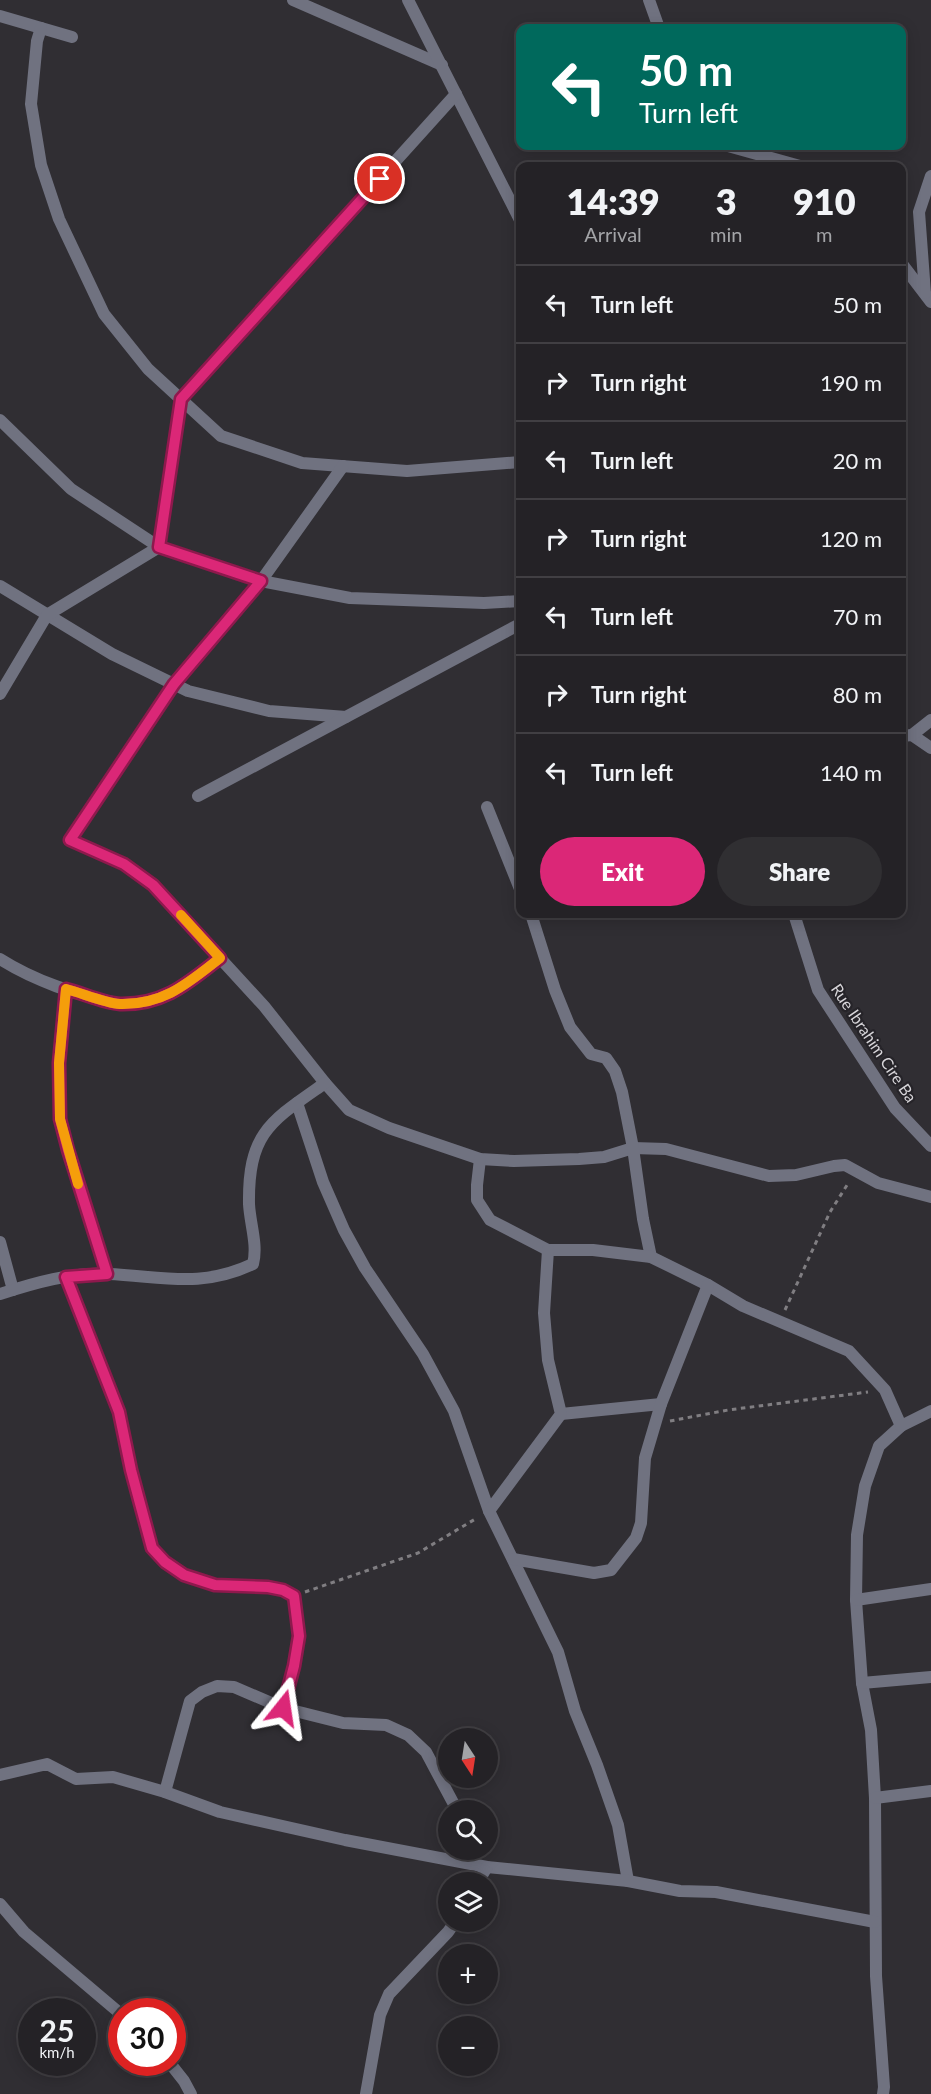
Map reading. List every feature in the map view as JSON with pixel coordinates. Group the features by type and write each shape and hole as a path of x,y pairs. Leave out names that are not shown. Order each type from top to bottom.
{"street":[{"path":"293,0 442,65"},
{"path":"408,0 516,212"},
{"path":"649,0 658,24"},
{"path":"0,16 72,38"},
{"path":"41,28 37,41 31,104 40,165 59,219 104,314 148,369 221,436 302,463 406,471 516,462"},
{"path":"159,547 181,399 456,94"},
{"path":"742,150 786,162"},
{"path":"928,297 920,212 931,176"},
{"path":"906,269 928,297"},
{"path":"0,420 71,489 159,547 261,581 350,598 484,603 516,601"},
{"path":"343,466 261,581 174,684 70,840 124,864 153,885 264,1006 349,1110 388,1128 480,1159 514,1161 604,1157 633,1148 666,1149 769,1176 796,1175 845,1165 878,1183 931,1197"},
{"path":"2,688 47,615 159,547"},
{"path":"0,586 112,654 188,691 269,711 346,717"},
{"path":"198,796 516,626"},
{"path":"931,720 907,735 931,748"},
{"path":"487,807 516,879"},
{"path":"532,918 555,990 570,1027 591,1054 606,1058 615,1071 622,1092 633,1148 651,1257"},
{"name":"Rue Ibrahim Cire Ba","path":"795,918 818,990 895,1108 931,1146"},
{"path":"0,959 21,972 66,989 119,1004 157,1000 180,989 220,958"},
{"path":"66,989 59,1063 60,1119 107,1274"},
{"path":"0,1294 66,1277 107,1274 199,1280 239,1271 253,1264 256,1254 249,1204 254,1153 265,1130 325,1083"},
{"path":"297,1103 323,1182 344,1230 365,1268 423,1354 454,1411 489,1511 558,1652 575,1711 618,1825 628,1881"},
{"path":"480,1159 477,1200 490,1220 548,1250 593,1250 651,1257 708,1285 743,1306 849,1351 885,1390 902,1426"},
{"path":"0,1242 13,1290"},
{"path":"548,1250 544,1313 548,1360 561,1414"},
{"path":"66,1277 119,1412 131,1470 152,1548 165,1562 184,1575 215,1585 268,1587 283,1590 294,1596 299,1636 283,1708"},
{"path":"513,1559 594,1574 611,1570 636,1539 641,1523 645,1458 661,1404 708,1285"},
{"path":"489,1511 561,1414 661,1404"},
{"path":"883,2094 876,1976 875,1798 871,1730 862,1683 856,1600 857,1535 865,1486 879,1446 902,1426 931,1411"},
{"path":"856,1600 931,1589"},
{"path":"862,1683 931,1677"},
{"path":"165,1792 190,1701 201,1692 217,1686 234,1687 283,1708 343,1723 386,1725 408,1735 426,1752 452,1800"},
{"path":"0,1775 48,1764 75,1779 113,1777 165,1792 220,1812 345,1840 487,1867 628,1881 680,1891 716,1892 875,1922"},
{"path":"875,1798 931,1791"},
{"path":"484,1872 487,1867"},
{"path":"0,1904 24,1932 108,2003"},
{"path":"366,2094 380,2015 389,1994 448,1932"},
{"path":"181,2076 191,2094"}],"path":[{"path":"780,1321 830,1212 857,1171"},
{"path":"655,1424 728,1410 885,1390"},
{"path":"294,1596 418,1553 489,1511"}],"slow traffic":[{"path":"78,1184 60,1119 59,1063 66,989 119,1004 157,1000 180,989 220,958 181,915"}],"route":[{"path":"283,1708 299,1636 294,1596 283,1590 268,1587 215,1585 184,1575 165,1562 152,1548 131,1470 119,1412 66,1277 107,1274 60,1119 59,1063 66,989 119,1004 157,1000 180,989 220,958 153,885 124,864 70,840 174,684 261,581 159,547 181,399 380,179"}]}
